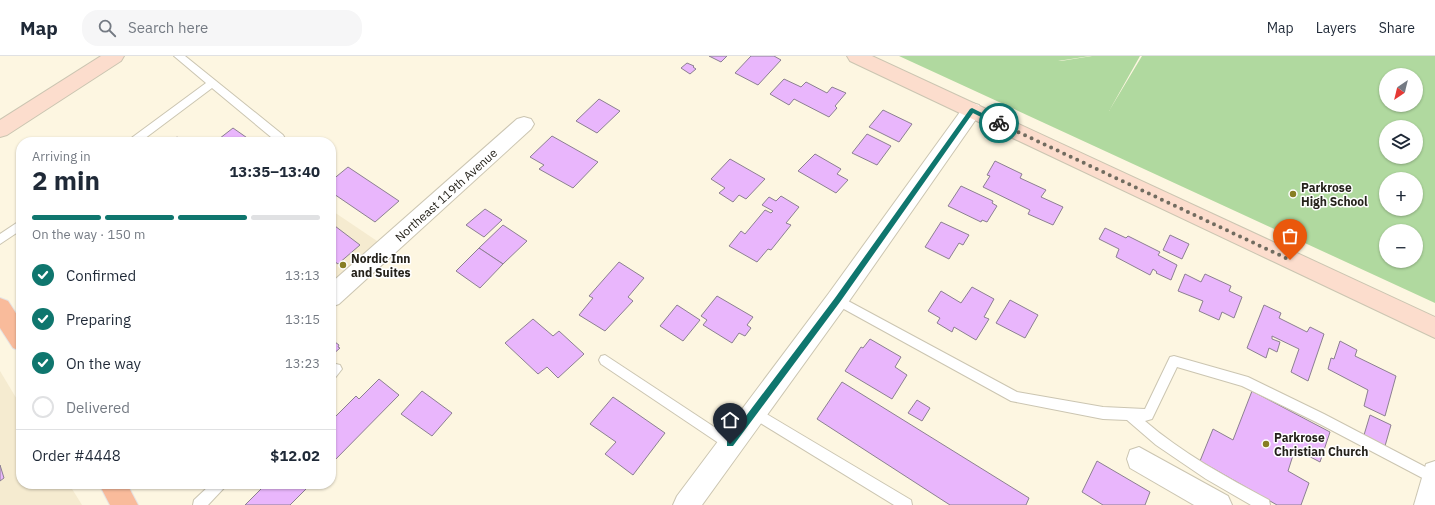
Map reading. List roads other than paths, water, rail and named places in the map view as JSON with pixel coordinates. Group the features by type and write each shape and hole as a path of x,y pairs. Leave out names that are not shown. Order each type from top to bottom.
{"main road":[{"path":"0,308 16,333"}],"street":[{"path":"0,130 115,56"},
{"path":"856,56 1435,328"},
{"path":"686,505 753,412 837,300 972,110"},
{"name":"Northeast 119th Avenue","path":"336,293 524,124"},
{"path":"1139,459 1219,505"},
{"path":"1427,505 1434,475"}],"lane":[{"path":"179,56 279,137"},
{"path":"140,137 212,83"},
{"path":"0,240 16,228"},
{"path":"837,300 1015,397 1103,413 1148,415 1174,361 1244,381 1434,475"},
{"path":"605,360 730,444"},
{"path":"753,412 906,505"},
{"path":"1128,414 1149,433 1199,469 1264,505"},
{"path":"199,505 215,489"}],"place":[{"name":"Parkrose High School","path":"1293,194"},
{"name":"Nordic Inn and Suites","path":"343,265"},
{"name":"Parkrose Christian Church","path":"1266,444"}]}
